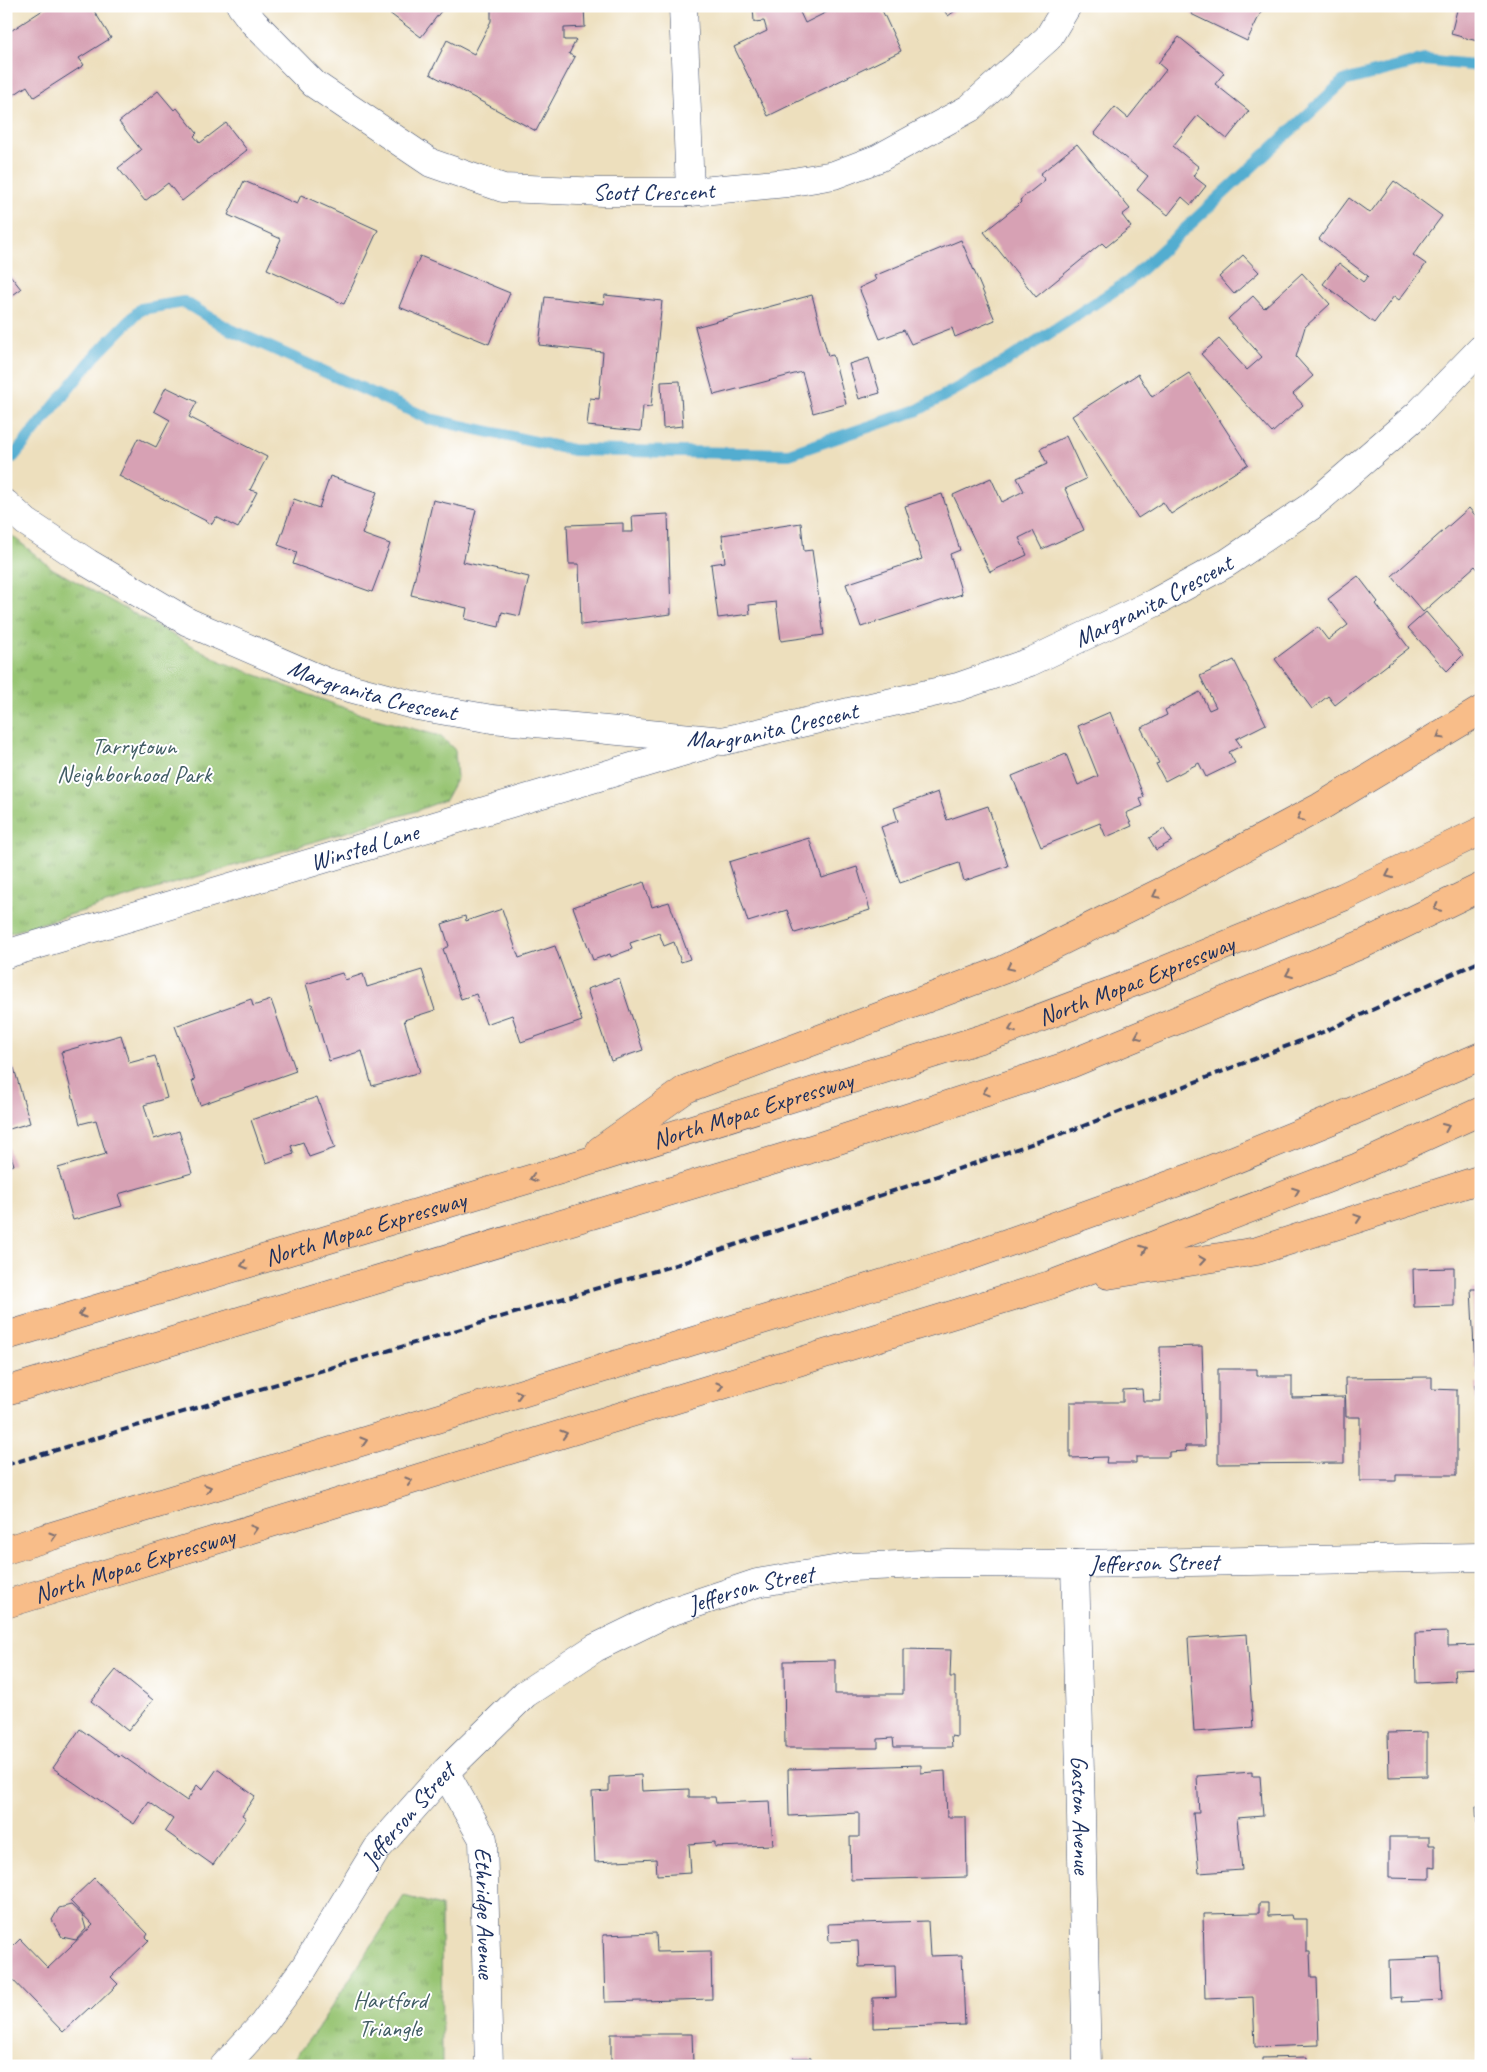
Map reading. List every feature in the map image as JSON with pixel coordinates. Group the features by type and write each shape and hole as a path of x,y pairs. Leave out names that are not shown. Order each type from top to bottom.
{"highway":[{"path":"580,1164 686,1089 1003,970 1169,888 1320,807 1481,710"},
{"name":"North Mopac Expressway","path":"6,1336 580,1164 1003,1032 1143,979 1343,897 1481,831"},
{"path":"6,1391 808,1150 1063,1067 1365,943 1481,887"},
{"path":"6,1550 956,1261 1192,1177 1481,1056"},
{"name":"North Mopac Expressway","path":"6,1604 1050,1285 1358,1167 1481,1111"},
{"path":"1050,1285 1256,1251 1481,1179"}],"street":[{"name":"Scott Crescent","path":"241,6 253,22 314,84 431,163 503,188 603,192 690,192 787,183 834,175 879,158 970,108 1048,38 1067,6"},
{"path":"683,6 690,192"},
{"name":"Margranita Crescent","path":"6,504 26,522 88,563 188,622 327,682 417,706 492,719 723,740 958,687 1030,662 1154,603 1227,563 1310,507 1418,414 1481,350"},
{"name":"Winsted Lane","path":"6,954 723,740"},
{"name":"Jefferson Street","path":"224,2066 263,2024 304,1968 377,1849 444,1772 525,1694 595,1648 666,1613 758,1582 851,1566 947,1563 1075,1564 1481,1557"},
{"name":"Gaston Avenue","path":"1075,1564 1087,2066"},
{"name":"Ethridge Avenue","path":"444,1772 483,1839 489,2066"}],"green space":[{"name":"Tarrytown Neighborhood Park","path":"6,531 53,569 222,662 366,716 440,736 455,750 457,778 445,800 413,812 6,934"},
{"name":"Hartford Triangle","path":"404,1896 441,1906 442,2066 288,2066 317,2029"}],"building":[{"path":"49,6 91,6 111,38 79,58 84,65 34,97 27,86 6,100 6,34"},
{"path":"380,6 445,6 421,37"},
{"path":"491,6 584,6 585,27 564,28 564,40 576,40 569,54 575,57 536,131 430,74 447,40 474,54 491,21"},
{"path":"753,6 803,6 798,8 805,23 839,6 841,10 848,6 880,6 901,51 768,116 734,47 767,31 764,21 754,22"},
{"path":"941,6 962,6 948,16"},
{"path":"1194,6 1264,6 1247,41 1191,14"},
{"path":"1458,6 1481,6 1481,42 1451,34"},
{"path":"1179,37 1224,73 1215,84 1249,111 1227,139 1198,115 1173,146 1199,167 1193,176 1206,186 1191,205 1182,197 1168,215 1137,190 1148,176 1094,133 1115,107 1128,118 1166,70 1158,63"},
{"path":"158,91 174,110 177,108 197,133 194,136 200,143 226,123 247,150 182,201 168,183 145,201 118,168 141,150 119,122"},
{"path":"1077,144 1130,209 1122,215 1131,227 1106,247 1102,243 1036,297 984,232 1017,206 1021,202 1020,200 1045,180 1040,174"},
{"path":"244,181 297,204 301,195 378,230 344,304 267,269 281,239 228,215"},
{"path":"1394,181 1442,216 1413,255 1426,264 1399,300 1394,296 1374,323 1323,284 1339,263 1363,282 1368,276 1319,239 1349,198 1370,213"},
{"path":"961,240 995,320 955,337 952,328 911,344 904,330 880,339 859,288 876,280 874,276"},
{"path":"1243,255 1259,272 1234,294 1219,277"},
{"path":"420,256 510,293 489,344 399,307"},
{"path":"6,270 21,289 6,300"},
{"path":"1302,273 1330,304 1305,327 1296,357 1313,376 1293,394 1303,405 1272,433 1201,354 1219,339 1247,370 1262,357 1228,319 1253,296 1264,308"},
{"path":"605,295 662,301 651,407 643,406 641,431 587,426 590,398 599,399 603,352 539,345 545,297 604,304"},
{"path":"812,295 828,356 833,355 846,404 813,413 802,372 714,395 695,327"},
{"path":"869,358 880,393 859,399 849,364"},
{"path":"1189,373 1248,464 1171,514 1163,502 1138,518 1072,416 1138,374 1152,397"},
{"path":"680,381 683,426 663,428 661,382"},
{"path":"166,387 197,402 189,417 267,457 250,490 257,492 238,528 216,517 212,524 119,476 138,438 156,447 170,420 154,411"},
{"path":"1066,436 1086,479 1065,489 1084,530 1042,549 1033,531 1019,538 1027,555 990,572 953,495 991,478 1002,502 1024,491 1017,478 1047,464 1040,449"},
{"path":"330,476 377,492 362,534 390,544 372,592 293,564 297,552 278,545 294,499 319,508"},
{"path":"942,494 960,550 950,554 962,594 861,627 846,584 922,559 905,506"},
{"path":"433,500 476,510 463,562 529,577 520,616 502,612 499,627 465,619 467,608 411,595"},
{"path":"1469,508 1481,522 1481,573 1475,566 1423,612 1392,576"},
{"path":"668,514 671,614 581,625 579,564 569,564 567,525 623,523 623,532 633,532 632,516"},
{"path":"801,523 804,551 812,550 824,635 781,641 776,602 749,605 750,614 718,618 711,564 725,562 722,535"},
{"path":"1358,576 1409,648 1335,705 1328,696 1312,709 1275,659 1318,627 1328,640 1348,625 1328,599"},
{"path":"1426,612 1463,655 1447,671 1408,628"},
{"path":"1234,660 1266,724 1236,739 1241,746 1229,752 1235,763 1206,777 1199,763 1165,781 1156,764 1159,763 1141,728 1167,715 1165,710 1200,692 1209,710 1216,707 1200,676"},
{"path":"1110,712 1144,797 1140,799 1143,806 1126,813 1132,826 1106,837 1100,823 1041,847 1012,776 1066,754 1078,785 1098,776 1078,726"},
{"path":"938,792 947,820 988,806 1008,866 964,881 959,863 900,883 881,827 898,821 894,808"},
{"path":"1164,829 1172,841 1156,850 1149,838"},
{"path":"809,838 822,878 857,867 870,910 795,933 787,910 748,922 729,862"},
{"path":"644,882 652,907 669,902 690,959 681,962 674,942 664,946 659,933 630,943 632,949 611,957 610,954 593,960 573,907"},
{"path":"502,909 519,958 555,946 582,1021 521,1042 512,1015 486,1024 476,994 461,999 443,949 449,946 442,924 465,916 466,921"},
{"path":"422,970 435,1010 404,1020 420,1072 372,1086 362,1051 329,1061 306,984 342,973 345,980 363,974 367,987"},
{"path":"619,978 643,1050 611,1061 587,989"},
{"path":"251,999 253,1006 271,1000 296,1071 200,1105 192,1081 195,1080 175,1026"},
{"path":"121,1035 129,1063 155,1056 167,1098 144,1105 154,1139 179,1131 192,1173 118,1194 122,1206 73,1220 58,1168 106,1154 96,1120 80,1124 61,1052"},
{"path":"14,1068 30,1123 6,1130 6,1070"},
{"path":"317,1097 335,1148 309,1157 303,1142 291,1146 294,1154 266,1163 251,1120"},
{"path":"6,1141 14,1165 6,1167"},
{"path":"1454,1268 1454,1306 1414,1307 1413,1269"},
{"path":"1471,1289 1481,1289 1481,1368 1475,1368"},
{"path":"1202,1346 1205,1446 1185,1446 1186,1451 1169,1452 1169,1457 1136,1457 1136,1463 1106,1463 1107,1457 1070,1458 1070,1402 1123,1402 1123,1390 1142,1389 1143,1401 1161,1401 1160,1347"},
{"path":"1218,1369 1257,1369 1257,1376 1292,1376 1292,1398 1344,1397 1344,1463 1218,1464"},
{"path":"1432,1377 1432,1389 1457,1390 1457,1475 1396,1475 1396,1481 1360,1481 1360,1417 1346,1417 1345,1378"},
{"path":"1476,1384 1481,1384 1481,1453 1479,1453"},
{"path":"1448,1632 1448,1646 1481,1645 1481,1669 1454,1670 1455,1681 1416,1683 1415,1633"},
{"path":"1247,1634 1253,1728 1194,1732 1188,1638"},
{"path":"903,1649 951,1650 950,1677 955,1677 955,1695 957,1695 957,1737 951,1736 952,1747 894,1747 893,1738 878,1739 878,1748 785,1748 784,1661 835,1660 835,1694 903,1694"},
{"path":"116,1670 153,1700 128,1731 91,1701"},
{"path":"80,1729 187,1801 197,1785 202,1790 217,1769 255,1796 242,1815 246,1818 213,1865 165,1831 173,1819 149,1802 134,1824 53,1768"},
{"path":"1427,1732 1427,1776 1389,1777 1388,1733"},
{"path":"921,1765 921,1773 945,1771 947,1817 966,1817 967,1877 851,1880 850,1837 859,1837 859,1813 789,1816 788,1769"},
{"path":"1252,1772 1252,1776 1260,1776 1263,1816 1237,1818 1242,1870 1199,1873 1193,1813 1199,1813 1197,1776"},
{"path":"641,1775 642,1791 689,1789 689,1797 715,1797 716,1803 770,1801 773,1845 715,1847 715,1842 689,1844 691,1873 657,1875 656,1859 595,1862 592,1792 609,1791 609,1777"},
{"path":"1476,1806 1481,1806 1481,1828 1477,1828"},
{"path":"1389,1837 1429,1837 1429,1845 1435,1845 1435,1868 1430,1867 1430,1879 1389,1878"},
{"path":"1477,1847 1481,1847 1481,1906 1479,1906"},
{"path":"94,1878 148,1934 146,1937 149,1940 111,1977 118,1984 91,2010 89,2008 63,2032 6,1973 6,1953 20,1939 48,1968 93,1925 70,1901"},
{"path":"1259,1903 1268,1903 1268,1916 1291,1915 1292,1919 1307,1919 1307,1952 1310,1952 1311,1977 1317,1977 1319,2045 1255,2047 1253,1997 1205,1999 1203,1914 1259,1913"},
{"path":"71,1905 82,1915 86,1929 76,1940 62,1937 52,1920 59,1908"},
{"path":"928,1921 930,1956 962,1955 965,2025 873,2028 873,1998 896,1997 895,1966 859,1967 858,1941 829,1942 828,1924"},
{"path":"656,1933 657,1952 711,1951 712,1999 605,2002 603,1935"},
{"path":"1440,1958 1442,2000 1401,2002 1402,1997 1390,1998 1389,1960"},
{"path":"1479,2028 1481,2028 1481,2052 1478,2052"},
{"path":"611,2034 692,2034 693,2064 748,2064 748,2066 611,2066"},
{"path":"1307,2057 1307,2066 1262,2066 1262,2058"},
{"path":"793,2058 811,2058 811,2066 792,2066"}],"waterway":[{"path":"13,457 95,356 141,309 184,302 229,329 430,419 573,450 789,454 918,410 1005,362 1129,281 1344,81 1424,60 1481,66"}],"railway":[{"path":"6,1465 685,1262 1078,1128 1323,1032 1481,961"}]}
